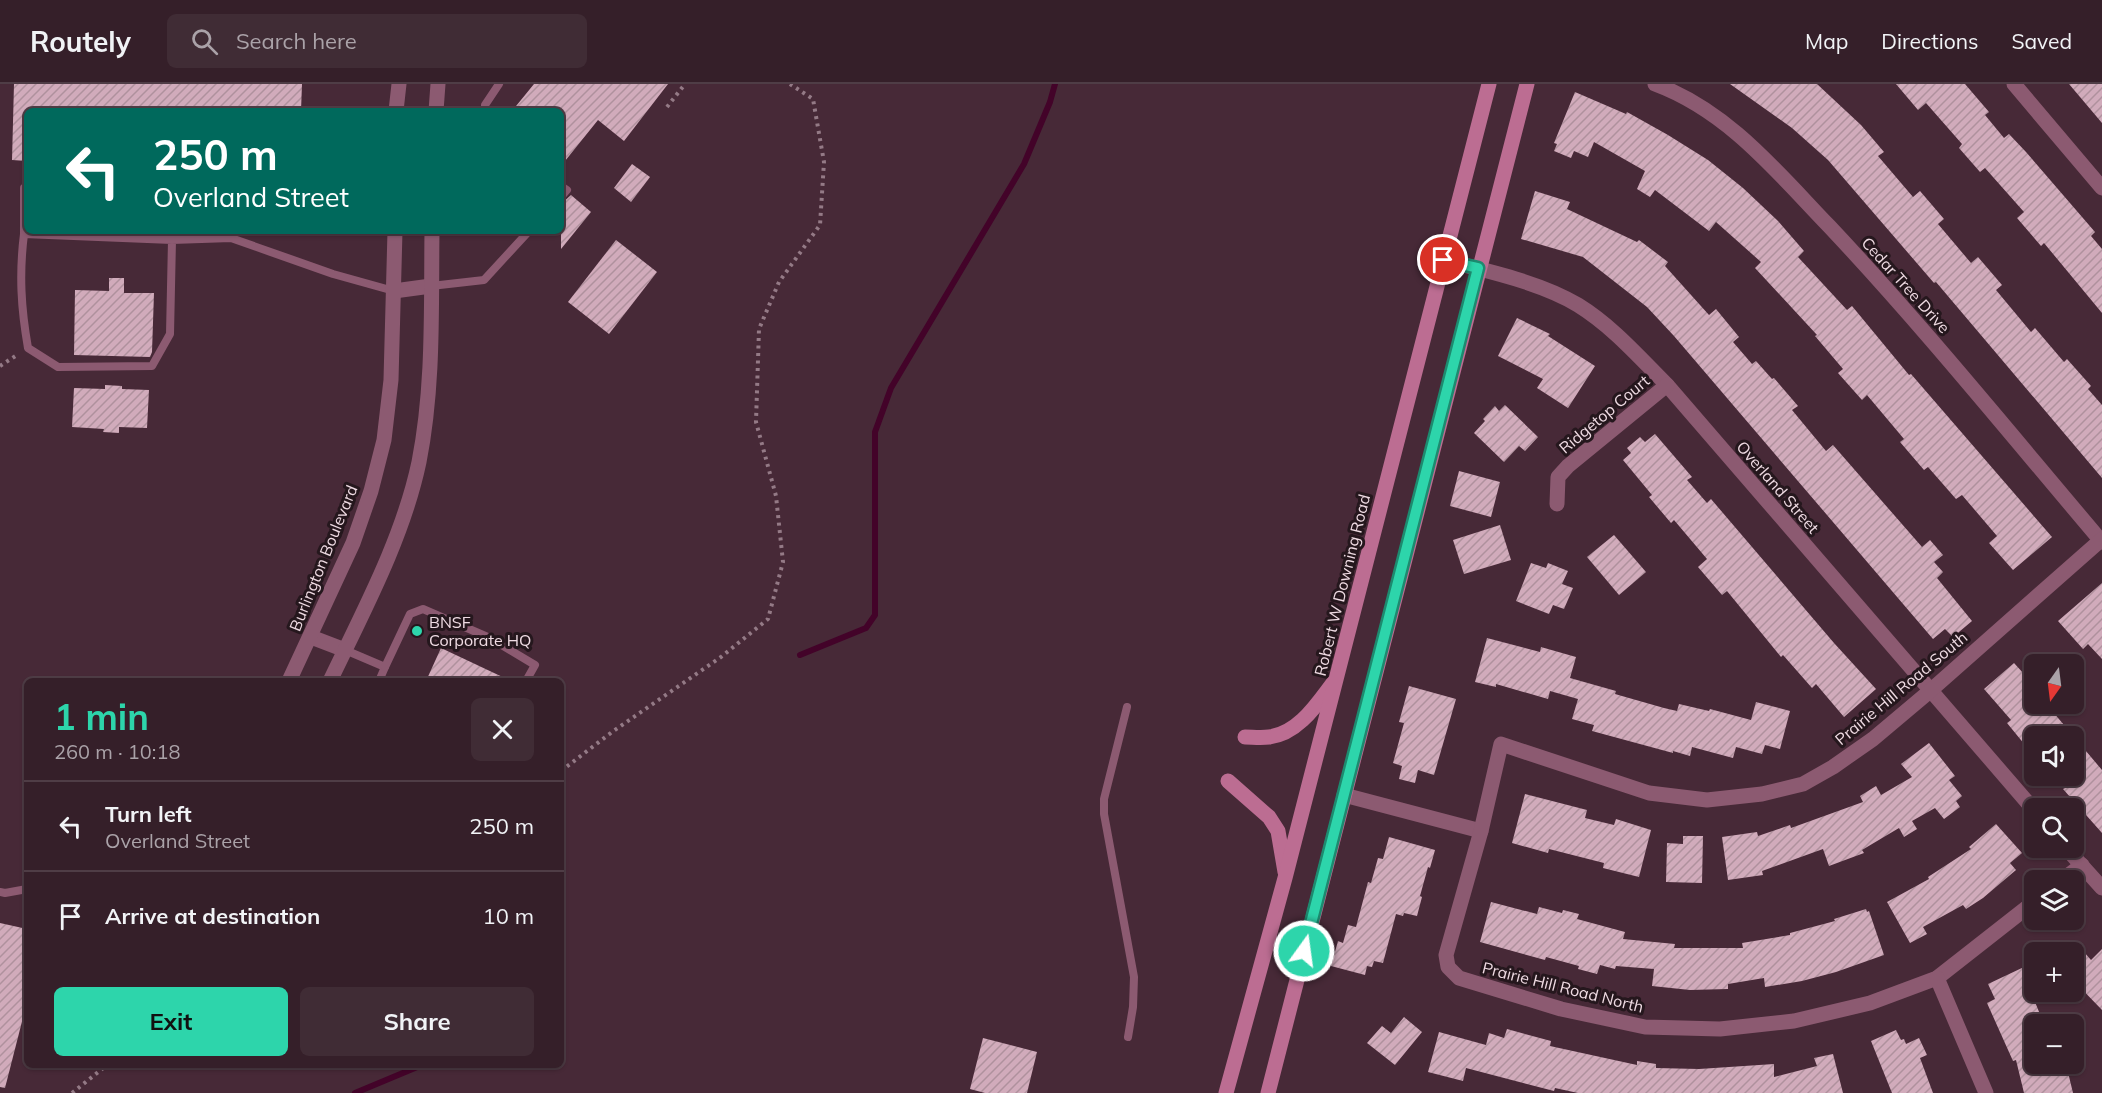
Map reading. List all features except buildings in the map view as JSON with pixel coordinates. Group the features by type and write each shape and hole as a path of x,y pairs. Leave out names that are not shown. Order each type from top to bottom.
{"main road":[{"name":"Robert W Downing Road","path":"1226,1093 1286,878 1489,84"},
{"path":"1268,1093 1527,84"},
{"path":"1245,736 1270,737 1287,730 1306,718 1337,679"},
{"path":"1228,781 1269,817 1278,831 1286,878"}],"street":[{"path":"396,108 399,84"},
{"path":"436,108 438,84"},
{"path":"2014,84 2102,188"},
{"name":"Cedar Tree Drive","path":"1662,85 1712,113 1754,147 1934,342 2102,540"},
{"name":"Burlington Boulevard","path":"290,678 353,543 371,491 384,440 391,380 395,234"},
{"path":"331,678 393,544 418,463 427,405 431,355 432,234"},
{"name":"Overland Street","path":"1443,260 1478,268 1542,289 1577,304 1612,330 1666,385 2024,799"},
{"path":"394,291 431,286"},
{"name":"Ridgetop Court","path":"1557,504 1558,477 1568,466 1666,385"},
{"name":"Prairie Hill Road South","path":"1481,831 1501,744 1649,793 1707,800 1762,794 1803,784 1833,767 1873,739 2102,540"},
{"path":"311,637 345,650"},
{"path":"1344,795 1481,831"},
{"name":"Prairie Hill Road North","path":"1481,831 1446,955 1448,967 1459,978 1562,1009 1645,1027 1720,1029 1794,1021 1870,1003 1938,978 2024,910"},
{"path":"2075,858 2102,888"},
{"path":"2075,870 2082,865"},
{"path":"1938,978 1986,1093"}],"lane":[{"path":"485,108 499,84"},
{"path":"24,188 24,234 20,269 22,314 28,348 58,367 152,366 170,334 172,240"},
{"path":"24,234 172,240 231,238 333,274 394,291"},
{"path":"431,286 483,280 526,234"},
{"path":"380,678 410,614 423,609 490,638 535,665 528,678"},
{"path":"345,650 386,667"},
{"path":"1127,707 1104,799 1104,814 1134,977 1133,1007 1128,1037"},
{"path":"0,892 24,890"}],"path":[{"path":"667,107 684,84"},
{"path":"564,769 612,732 721,657 768,619 783,562 776,496 756,422 759,329 779,282 820,225 824,162 813,99 790,84"},
{"path":"0,366 17,355"},
{"path":"72,1093 103,1068"}],"waterway":[{"path":"800,655 866,628 875,615 875,432 891,388 1024,164 1050,102 1055,84"},
{"path":"355,1093 415,1068"}],"place":[{"name":"BNSF Corporate HQ","path":"417,631"}],"route":[{"path":"1304,951 1478,268 1443,260"}]}
